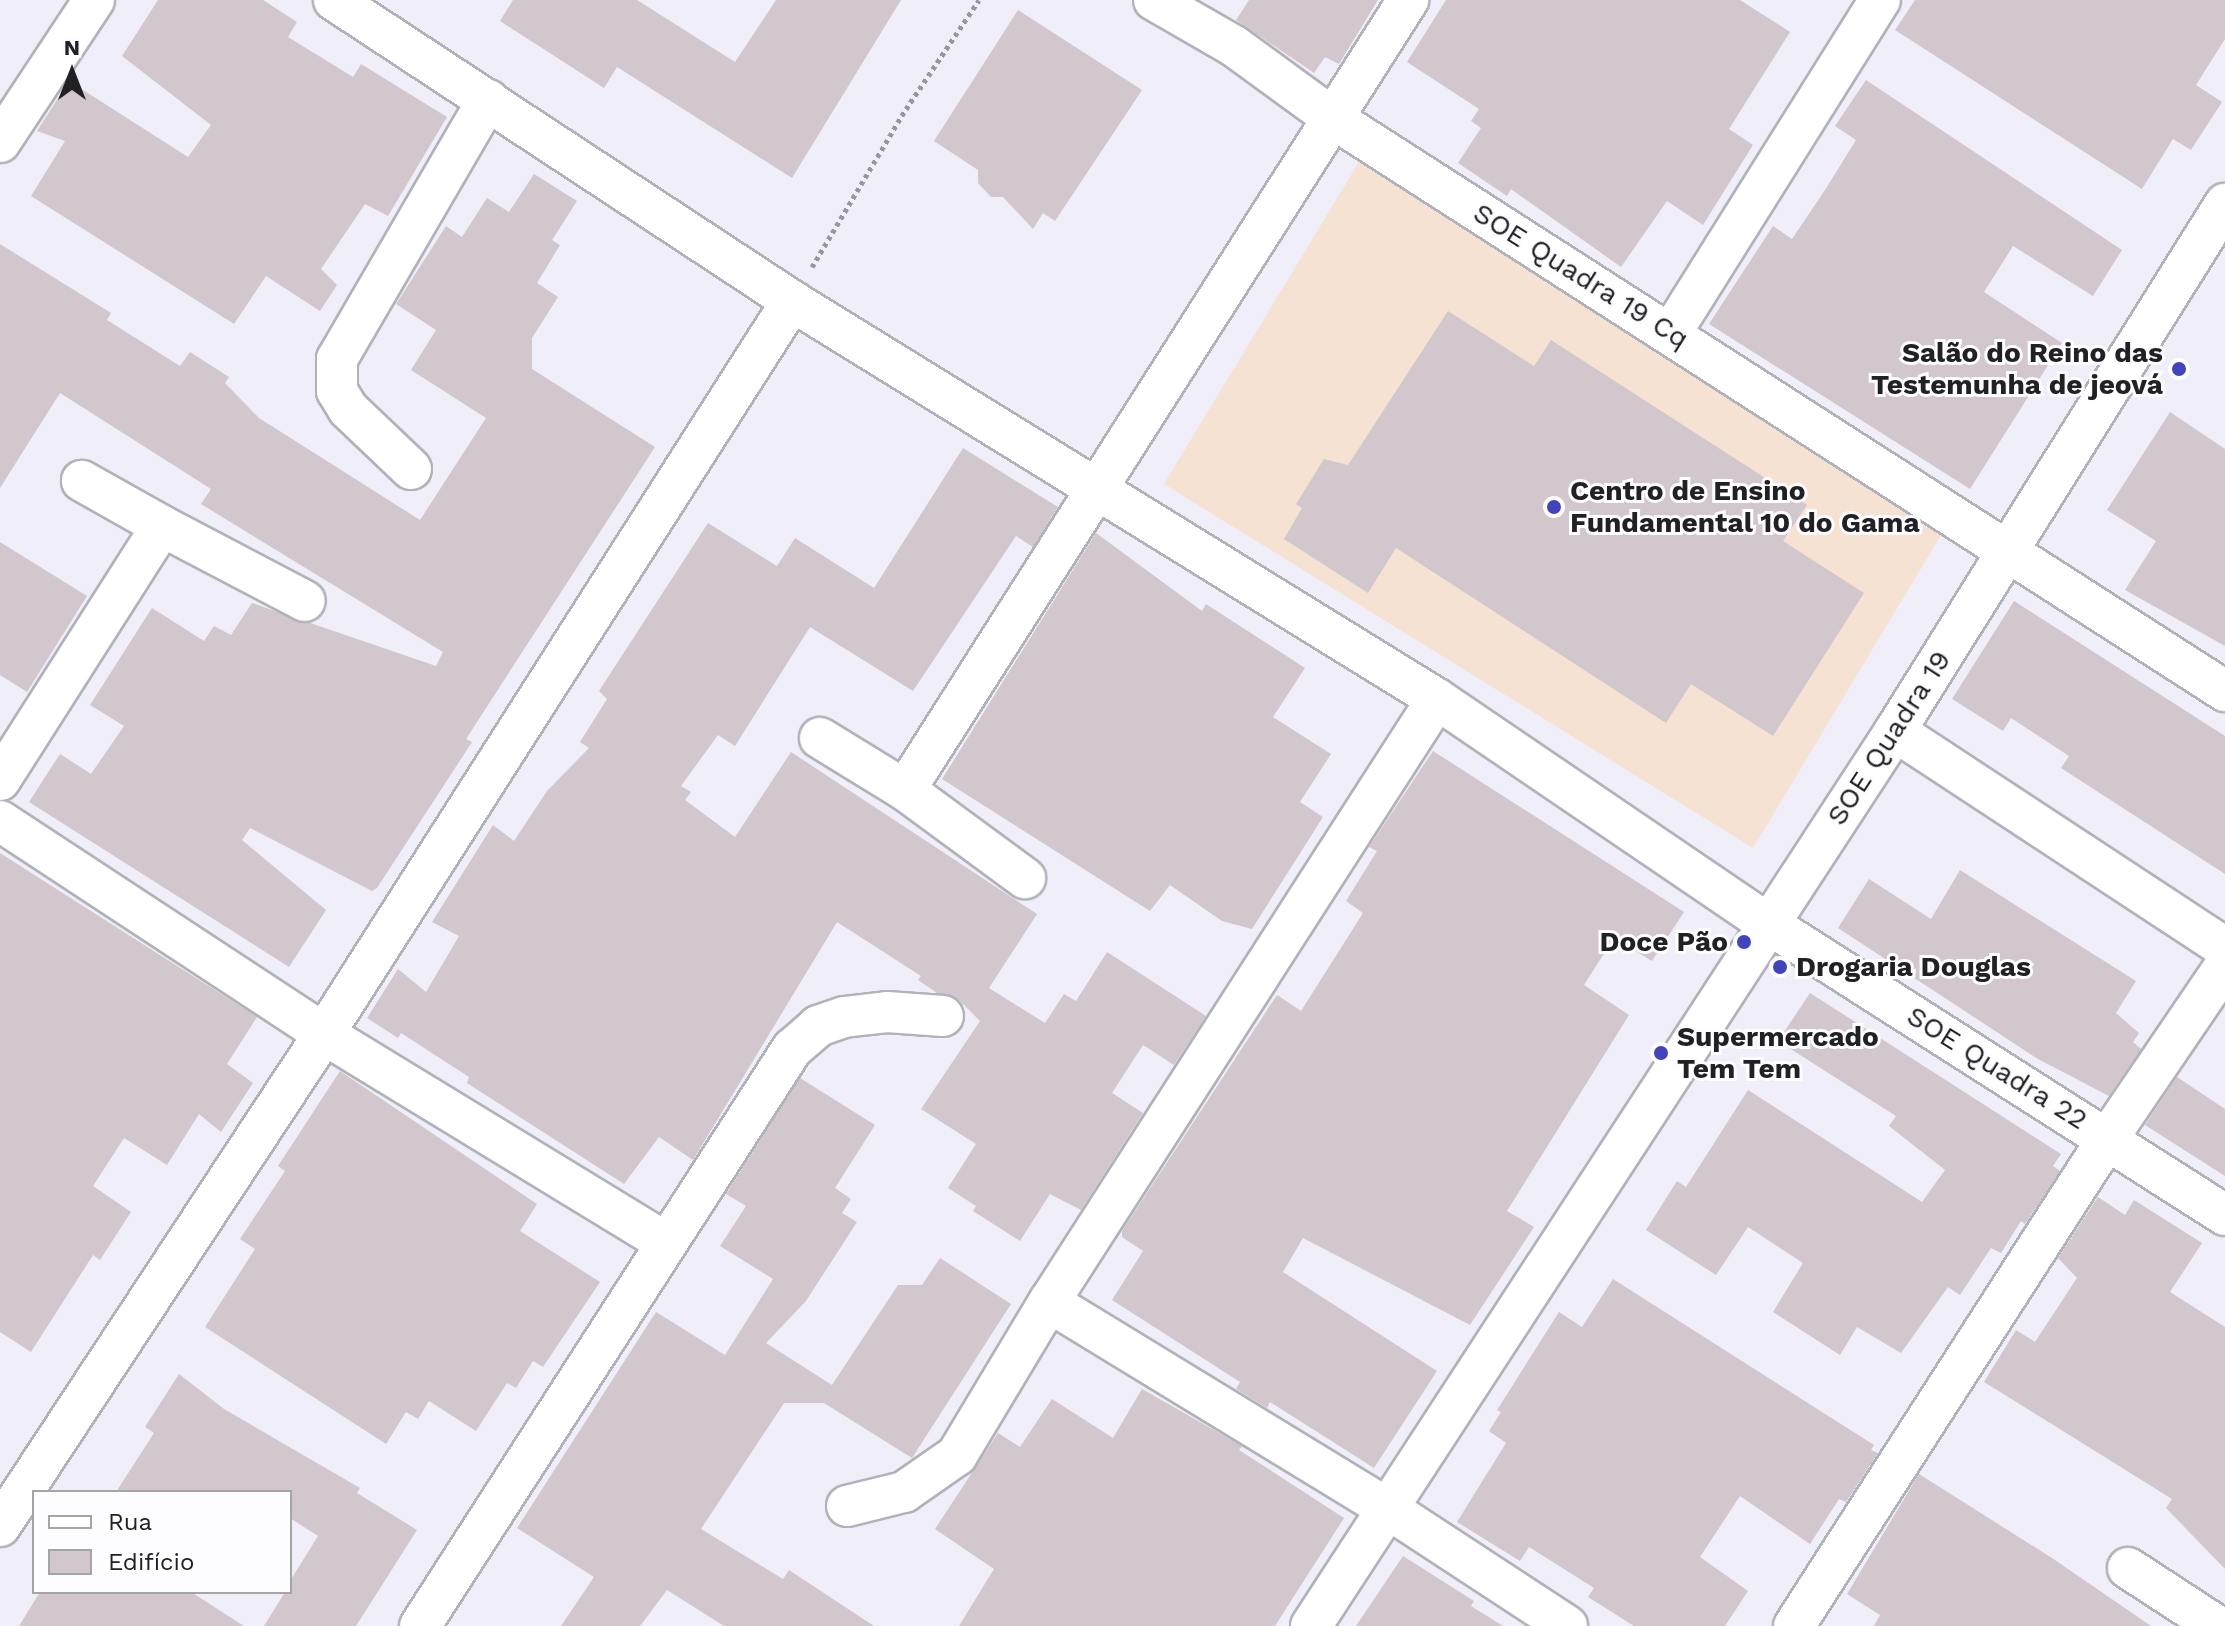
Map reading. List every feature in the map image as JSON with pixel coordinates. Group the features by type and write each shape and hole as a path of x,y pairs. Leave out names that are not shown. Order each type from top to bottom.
{"street":[{"path":"0,142 94,0"},
{"name":"SOE Quadra 22","path":"334,0 792,301 1015,436 1097,493 1437,699 1767,923 2225,1215"},
{"name":"SOE Quadra 19 Cq","path":"1154,0 1234,46 1334,119 2009,553"},
{"path":"905,790 1097,493 1408,0"},
{"path":"1671,333 1880,0"},
{"path":"411,469 348,409 337,391 337,359 488,100"},
{"name":"SOE Quadra 19","path":"1311,1626 1895,731 2225,204"},
{"path":"0,1526 324,1034 792,301"},
{"path":"82,481 305,601"},
{"path":"0,780 162,526"},
{"path":"2009,553 2225,691"},
{"path":"847,1506 904,1492 957,1455 1049,1302 1437,699"},
{"path":"1895,731 2225,948"},
{"path":"820,738 905,790 1025,878"},
{"path":"0,821 324,1034 665,1242"},
{"path":"1794,1626 2108,1138 2225,966"},
{"path":"420,1626 792,1049 818,1026 887,1012 943,1016"},
{"path":"1049,1302 1387,1508 1567,1626"},
{"path":"2128,1568 2217,1626"}],"path":[{"path":"792,301 906,109 979,0"}],"shaded area":[{"name":"Centro de Ensino Fundamental 10 do Gama","path":"1359,162 1944,530 1753,848 1164,484"}],"building":[{"path":"158,0 263,0 297,22 288,37 353,77 361,64 447,117 388,216 365,204 321,269 337,285 320,311 266,276 234,324 31,196 65,141 37,131 69,81 188,157 211,125 122,56"},
{"path":"513,0 637,0 735,62 776,0 901,0 792,178 617,67 604,88 500,21"},
{"path":"1249,0 1378,0 1339,64 1325,57 1314,73 1236,20"},
{"path":"1446,0 1740,0 1790,32 1729,129 1753,145 1703,225 1667,201 1621,267 1511,189 1507,196 1458,163 1481,128 1471,121 1479,109 1407,62"},
{"path":"1915,0 2225,0 2225,39 2196,85 2222,102 2191,150 2173,139 2142,189 1895,30"},
{"path":"1018,10 1142,90 1055,221 1043,213 1033,229 1003,197 991,197 978,183 978,170 934,141"},
{"path":"1866,80 2122,250 2093,296 2013,246 1984,292 2062,343 1970,489 1709,324 1773,226 1792,239 1825,190 1856,140 1835,126"},
{"path":"534,174 577,201 552,240 560,245 537,283 558,297 532,338 532,369 655,447 466,739 472,742 377,888 372,891 250,828 242,840 326,910 289,967 29,802 60,754 91,774 124,726 90,705 152,608 204,641 214,626 231,635 252,603 436,666 443,652 201,504 211,489 60,393 0,488 0,244 111,313 107,320 180,366 190,352 229,377 225,383 259,418 420,520 486,418 411,370 436,330 396,304 446,226 462,237 487,198 509,212"},
{"path":"1448,311 1534,366 1551,340 1807,505 1783,541 1864,593 1773,736 1691,684 1666,723 1396,548 1368,593 1284,539 1302,508 1296,504 1324,459 1348,465"},
{"path":"2170,412 2225,449 2225,646 2125,590 2156,541 2107,510"},
{"path":"963,448 1058,507 1033,547 1016,536 913,691 810,627 735,746 718,735 681,786 691,792 685,800 735,837 791,752 1037,914 989,988 1045,1023 1064,994 1076,1001 1107,952 1206,1016 1174,1065 1143,1045 1112,1093 1143,1113 1081,1210 1050,1194 1020,1241 973,1211 976,1206 948,1188 976,1144 921,1109 980,1021 956,997 937,993 918,980 921,976 837,922 693,1160 659,1137 624,1184 467,1083 469,1077 401,1033 398,1038 367,1018 398,969 426,992 459,936 432,922 493,825 514,841 547,791 589,748 580,742 607,699 599,691 708,523 777,566 795,538 874,588"},
{"path":"1096,533 1202,611 1206,604 1305,668 1273,717 1331,754 1300,802 1323,817 1252,929 1222,921 1170,885 1150,911 942,779"},
{"path":"0,542 87,596 27,692 0,675"},
{"path":"2014,601 2225,736 2225,874 2061,768 2069,756 2011,718 2003,731 1952,699"},
{"path":"1433,751 1684,912 1652,961 1614,938 1584,985 1629,1015 1507,1211 1534,1227 1470,1325 1303,1238 1283,1272 1437,1371 1374,1468 1270,1402 1267,1408 1236,1389 1240,1382 1112,1300 1143,1251 1122,1237 1122,1231 1277,995 1301,1011 1363,913 1346,901 1377,851 1369,847"},
{"path":"0,853 257,1017 227,1064 253,1083 221,1132 199,1114 167,1165 124,1138 93,1186 131,1212 100,1260 93,1255 31,1352 0,1332"},
{"path":"1960,870 2136,981 2116,1013 2139,1033 2133,1042 2141,1049 2109,1096 2038,1059 1838,928 1869,879 1931,919"},
{"path":"1810,993 2061,1154 2053,1166 2060,1171 2025,1224 2021,1221 2001,1253 1991,1248 1960,1295 1948,1287 1901,1353 1857,1327 1840,1355 1773,1312 1803,1263 1748,1227 1716,1275 1646,1230 1677,1181 1686,1187 1748,1090 1922,1202 1945,1170 1889,1126 1896,1116 1778,1041"},
{"path":"340,1071 537,1204 520,1231 600,1282 543,1367 533,1361 516,1388 507,1383 476,1431 429,1401 418,1419 406,1412 386,1444 205,1327 255,1249 240,1239 285,1171 278,1166"},
{"path":"2177,1077 2225,1109 2225,1176 2145,1125"},
{"path":"800,1078 875,1125 835,1188 851,1199 842,1213 857,1222 806,1301 766,1343 832,1385 898,1285 922,1285 940,1258 1011,1304 912,1458 824,1403 784,1403 701,1529 783,1579 789,1570 874,1626 724,1626 667,1590 640,1626 561,1626 594,1577 517,1528 656,1312 725,1355 773,1279 720,1246 746,1206 726,1194"},
{"path":"2098,1197 2125,1215 2134,1200 2202,1243 2170,1292 2225,1327 2225,1569 2166,1508 2172,1499 1984,1382 2016,1330 2035,1342 2077,1278 2058,1258"},
{"path":"1613,1279 1874,1445 1871,1450 1878,1453 1846,1502 1839,1499 1810,1544 1740,1496 1700,1557 1748,1591 1725,1626 1634,1626 1588,1597 1594,1588 1529,1547 1520,1561 1457,1522 1506,1443 1489,1431 1501,1412 1497,1410 1559,1312 1582,1327"},
{"path":"179,1374 224,1409 360,1488 357,1493 417,1530 356,1626 264,1626 284,1594 292,1594 292,1578 318,1536 292,1519 292,1490 117,1490 154,1433 145,1427"},
{"path":"1142,1389 1242,1446 1239,1450 1344,1518 1275,1626 959,1626 994,1569 935,1529 998,1433 1020,1447 1052,1399 1113,1438"},
{"path":"1919,1474 2052,1558 2151,1626 1874,1626 1880,1615 1847,1594"},
{"path":"1403,1556 1474,1601 1471,1606 1503,1626 1356,1626"},
{"path":"39,1594 194,1594 244,1626 19,1626"}],"place":[{"name":"Salão do Reino das Testemunha de jeová","path":"2179,369"},
{"name":"Centro de Ensino Fundamental 10 do Gama","path":"1554,507"},
{"name":"Doce Pão","path":"1744,942"},
{"name":"Drogaria Douglas","path":"1780,967"},
{"name":"Supermercado Tem Tem","path":"1661,1053"}]}
